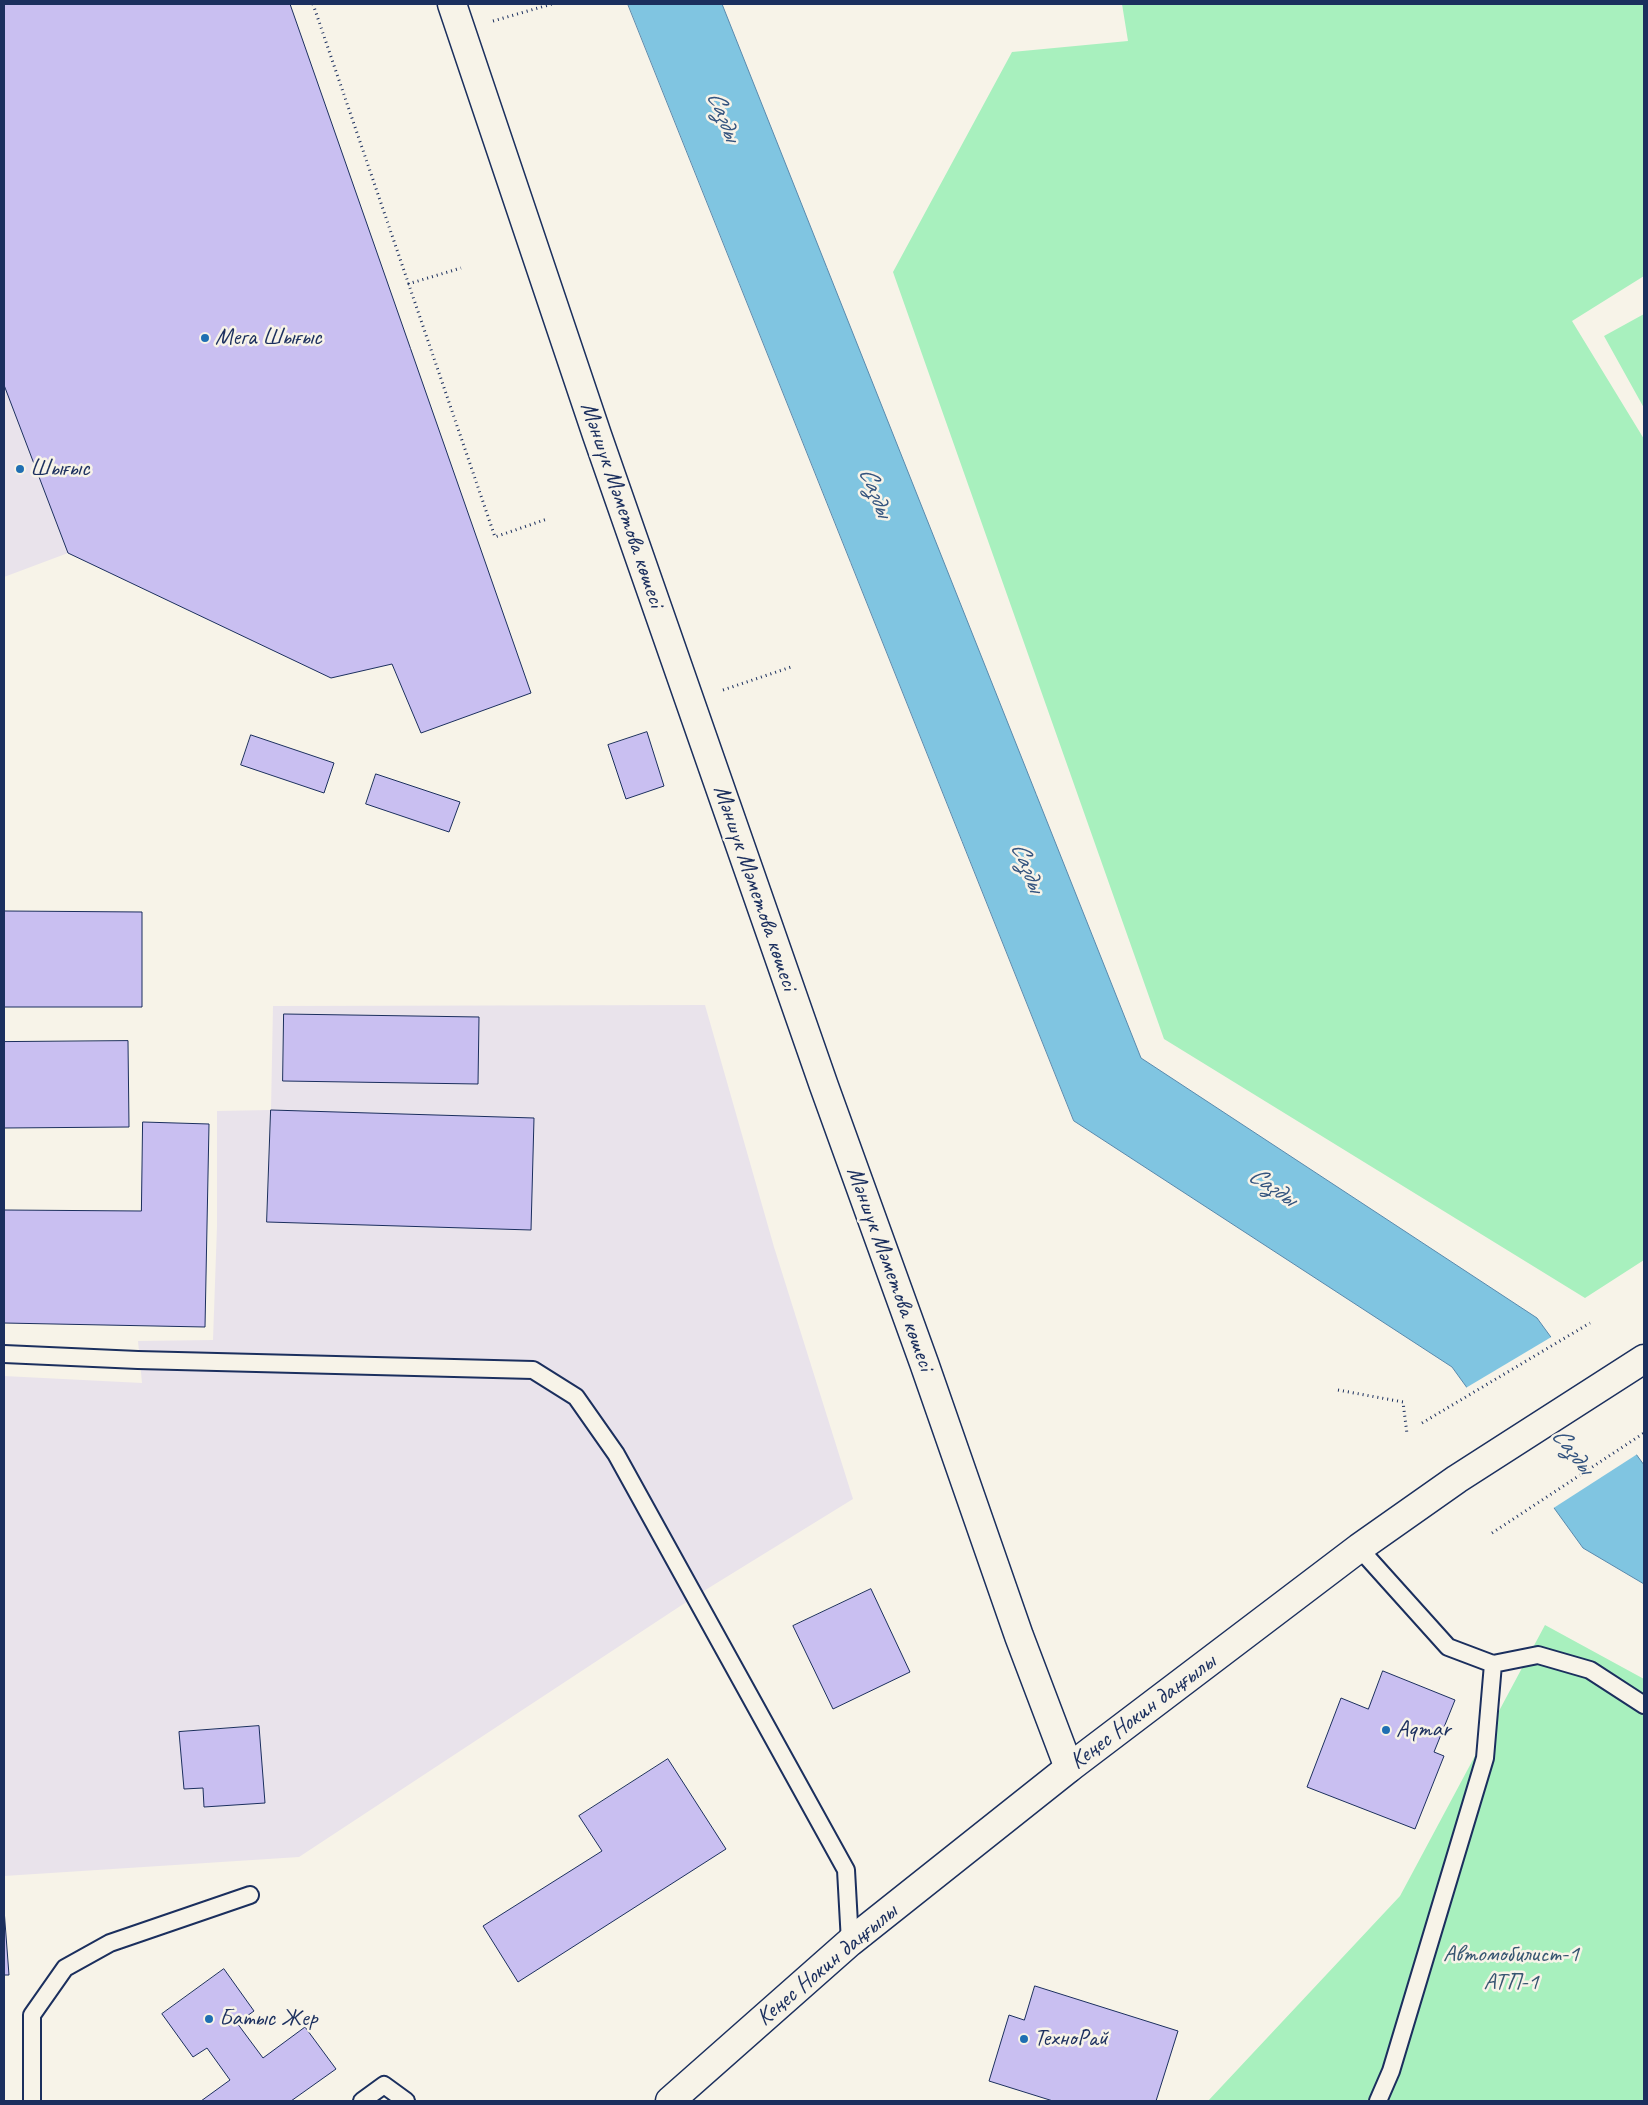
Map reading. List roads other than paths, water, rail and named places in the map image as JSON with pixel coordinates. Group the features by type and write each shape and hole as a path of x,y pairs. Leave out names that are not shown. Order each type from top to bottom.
{"main road":[{"name":"Мәншүк Мәметова көшесі","path":"452,4 597,435 818,1070 927,1371 1019,1636 1069,1768"},
{"name":"Кеңес Нокин даңғылы","path":"670,2101 850,1942 1069,1768 1359,1548 1457,1479 1644,1359"}],"lane":[{"path":"4,1354 138,1360 533,1370 576,1397 616,1454 846,1870 850,1942"},
{"path":"1359,1548 1448,1647 1493,1664 1538,1655 1590,1670 1644,1704"},
{"path":"1378,2101 1391,2071 1485,1758 1493,1664"},
{"path":"32,2101 32,2015 65,1968 110,1943 250,1895"},
{"path":"362,2101 384,2085 406,2101"}],"water":[{"name":"Сазды","path":"628,4 722,4 1141,1058 1537,1318 1644,1465 1644,1584 1583,1548 1452,1367 1074,1121"}],"place":[{"name":"Мега Шығыс","path":"205,338"},
{"name":"Шығыс","path":"20,469"},
{"name":"Aqmar","path":"1386,1730"},
{"name":"Батыс Жер","path":"209,2019"},
{"name":"ТехноРай","path":"1024,2039"}],"park label":[{"name":"Автомобилист-1 АТП-1","path":"1511,1969"}]}
